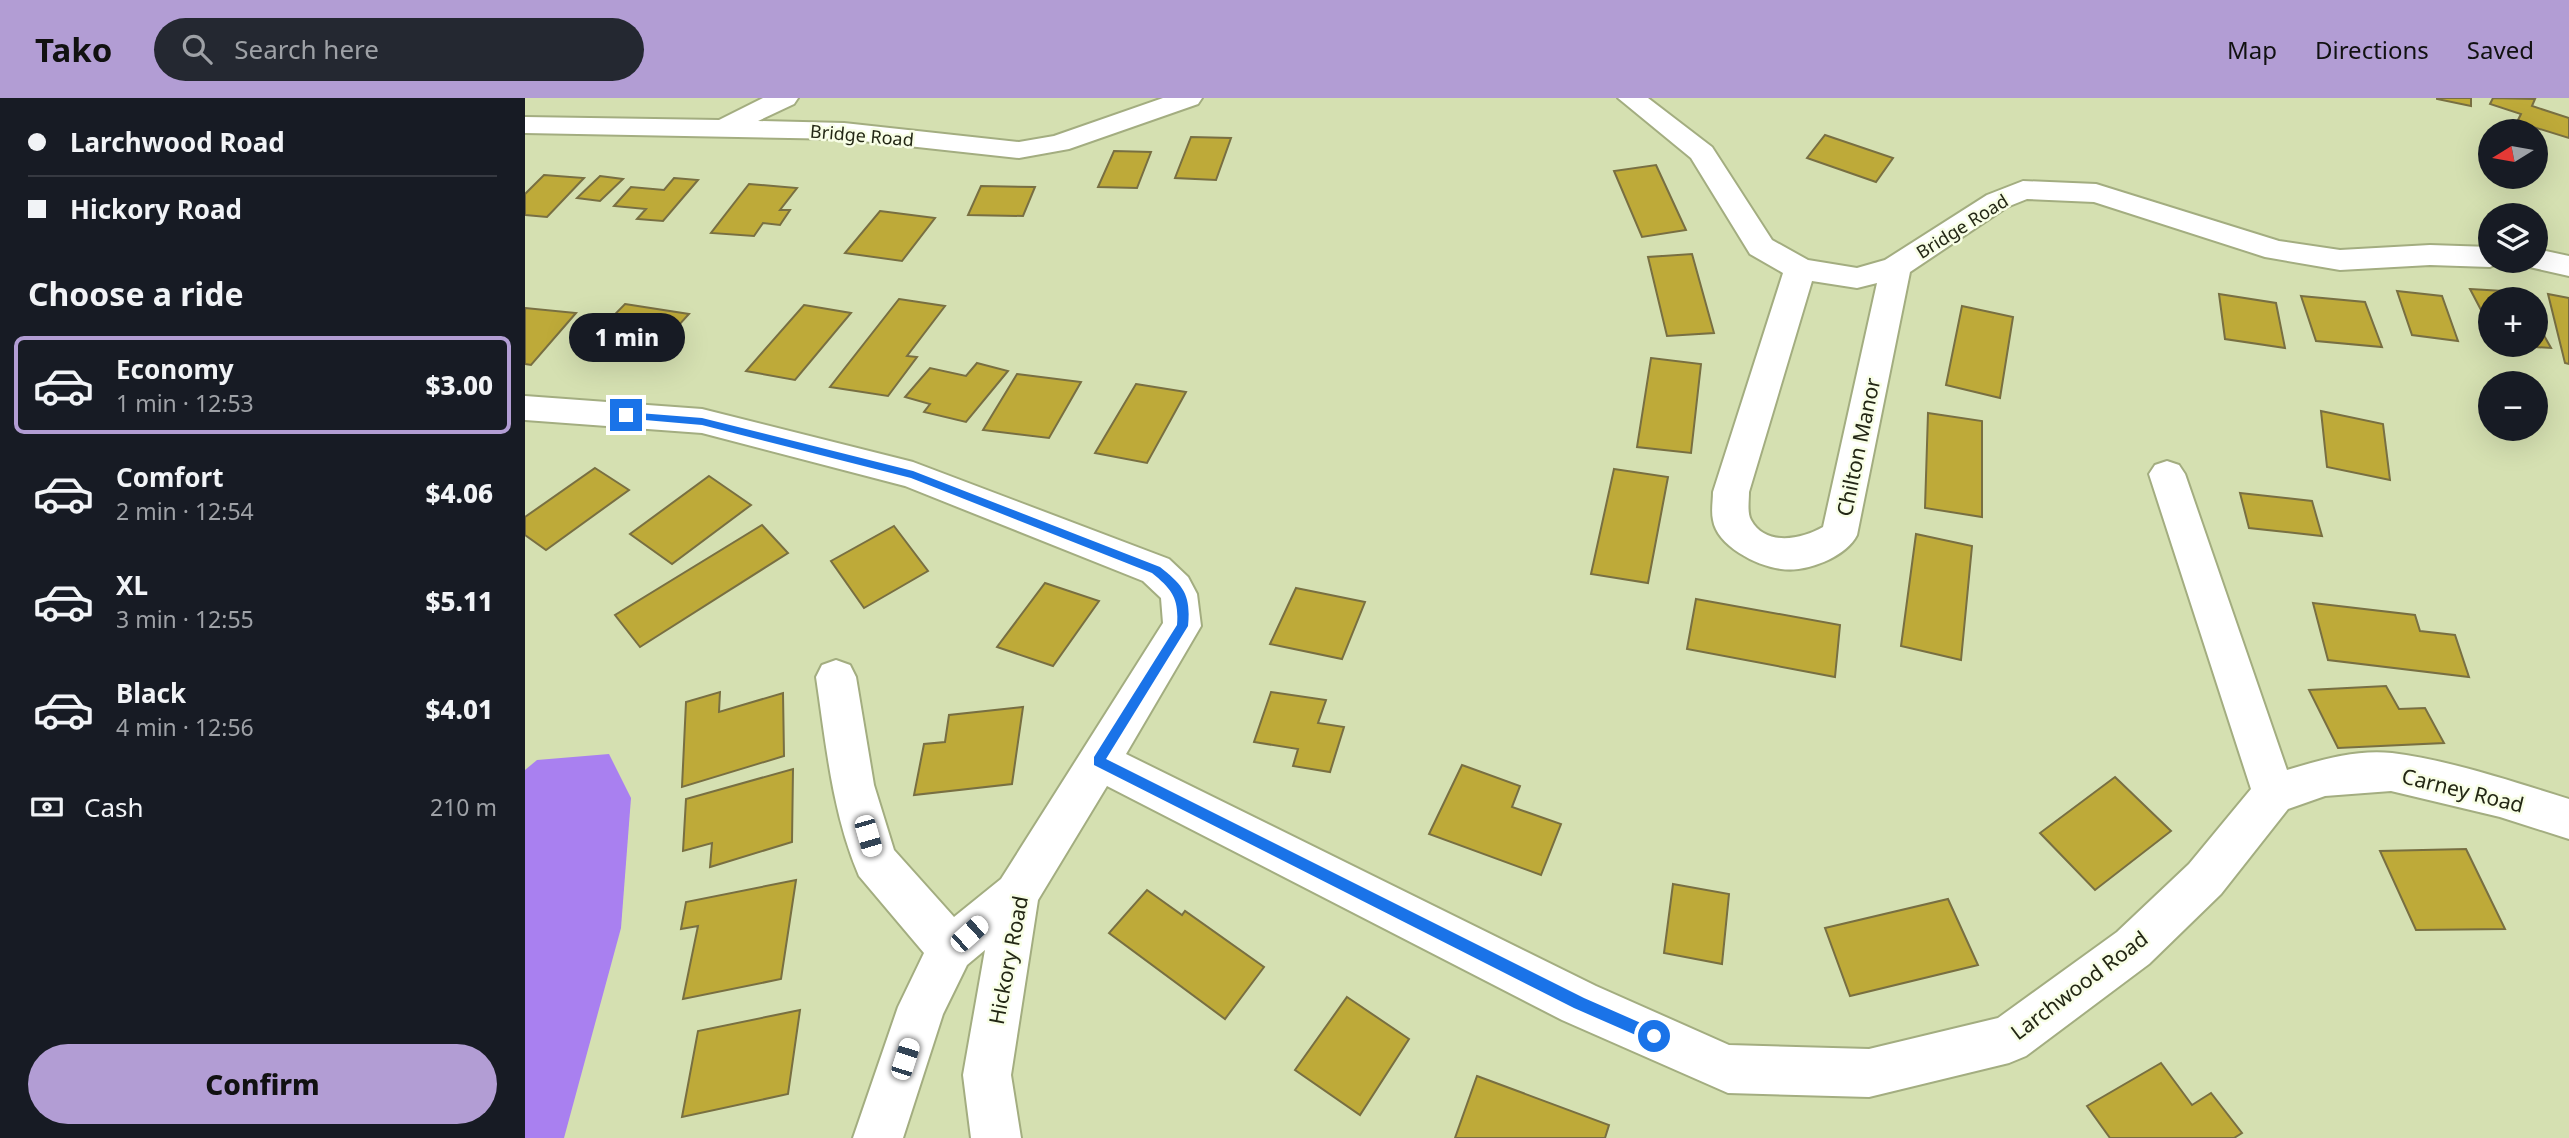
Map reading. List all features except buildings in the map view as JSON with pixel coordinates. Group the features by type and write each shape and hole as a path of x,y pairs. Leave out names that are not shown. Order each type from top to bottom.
{"street":[{"path":"725,127 786,98"},
{"name":"Bridge Road","path":"525,125 844,131 1019,150 1059,143 1189,98"},
{"name":"Bridge Road","path":"1631,98 1702,153 1761,247 1800,269 1857,278 1896,267 1997,201 2023,190 2096,193 2276,250 2340,260 2430,255 2478,257"},
{"path":"2548,262 2569,266"},
{"name":"Chilton Manor","path":"1800,269 1731,492 1731,521 1744,538 1782,555 1814,550 1839,536 1896,267"},
{"name":"Hickory Road","path":"525,408 702,421 913,475 1156,570 1176,586 1184,604 1182,626 1017,894 988,1075 996,1138"},
{"path":"2167,474 2274,794"},
{"path":"836,677 853,785 875,861 951,949"},
{"name":"Larchwood Road","path":"1098,761 1579,1003 1728,1069 1868,1073 2009,1039 2133,948 2205,879 2274,794"},
{"name":"Carney Road","path":"2274,794 2325,777 2391,772 2500,797 2569,819"},
{"path":"878,1138 922,1007 951,949 1017,894"}],"shaded area":[{"path":"609,754 631,798 621,928 564,1138 525,1138 525,770 537,760"}],"route":[{"path":"626,415 702,421 913,475 1156,570 1176,586 1184,604 1182,626 1098,761 1579,1003 1654,1036"}]}
